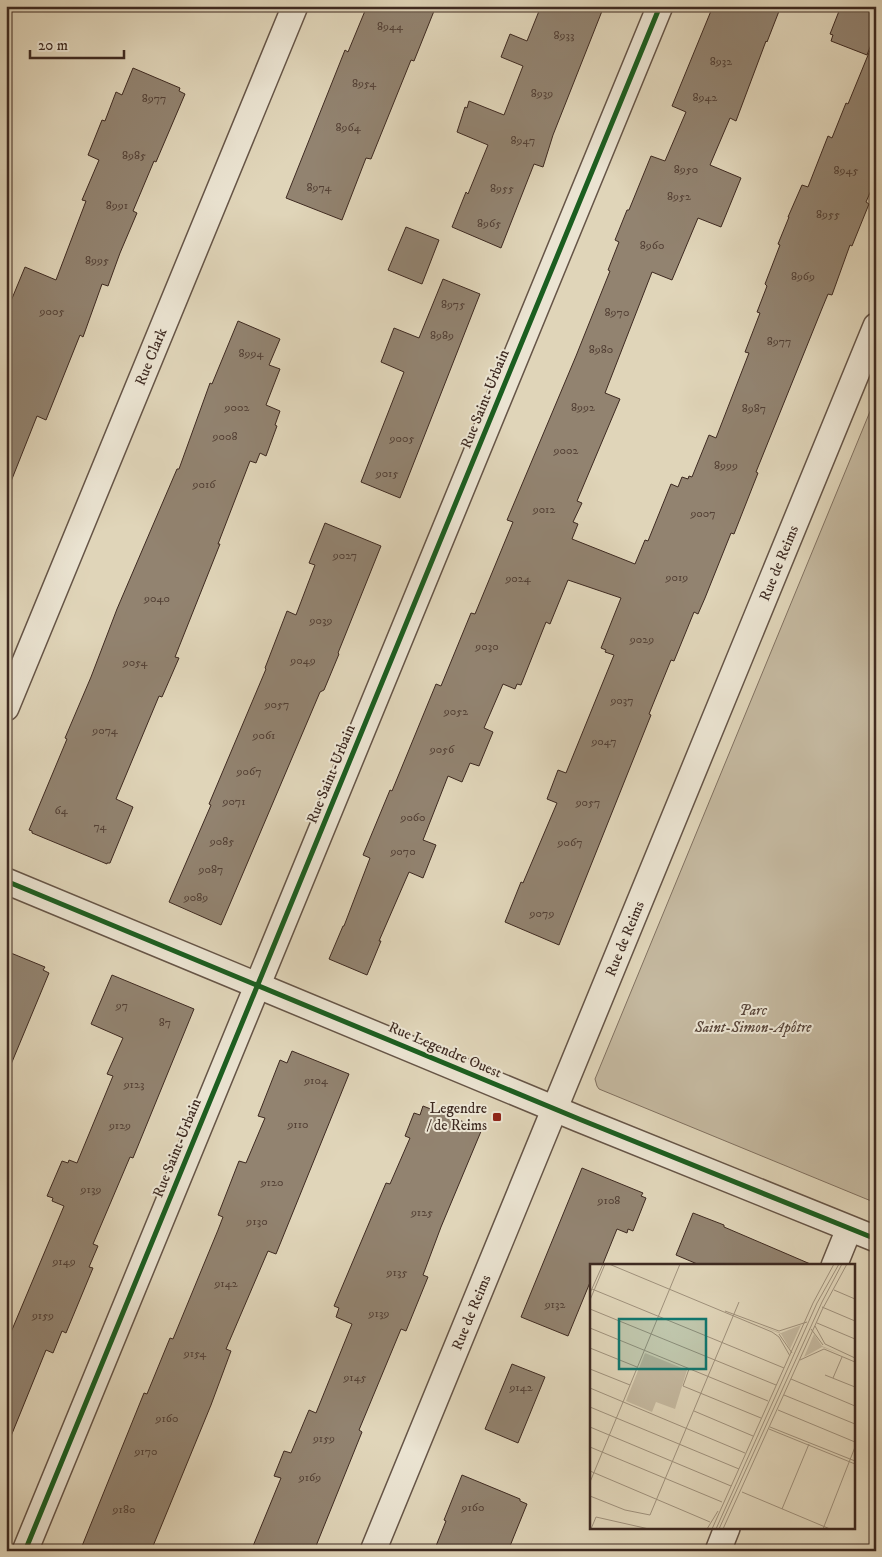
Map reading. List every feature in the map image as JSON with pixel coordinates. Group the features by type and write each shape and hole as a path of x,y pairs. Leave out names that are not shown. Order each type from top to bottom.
{"street":[{"name":"Rue Clark","path":"6,708 295,6"},
{"name":"Rue Saint-Urbain","path":"25,1551 660,6"},
{"name":"Rue de Reims","path":"373,1551 876,326"},
{"name":"Rue Legendre Ouest","path":"6,881 554,1109 876,1240"},
{"path":"835,1264 850,1229"},
{"path":"718,1551 726,1530"}],"green space":[{"name":"Parc Saint-Simon-Apôtre","path":"876,397 876,1203 599,1089 595,1079"}],"building":[{"path":"367,6 436,6 414,61 411,60 371,159 366,158 342,220 286,198 345,50 348,52"},
{"path":"541,6 604,6 553,135 543,167 534,164 501,248 452,227 488,145 457,132 465,107 467,108 469,101 504,115 523,66 501,57 510,34 527,41"},
{"path":"713,6 781,6 736,121 730,118 710,165 741,178 721,227 698,218 672,280 652,272 605,393 620,399 577,501 582,503 573,522 578,524 572,539 635,564 645,540 648,541 671,484 678,487 682,477 688,479 689,476 692,477 709,435 716,438 749,353 745,352 760,313 757,312 767,286 765,284 780,245 778,244 788,217 802,185 808,187 828,136 832,138 875,38 876,179 866,202 869,204 852,246 850,245 832,295 828,294 821,311 756,472 758,473 734,534 731,533 698,614 694,612 674,661 671,660 649,714 651,715 559,945 505,922 557,803 547,799 558,770 566,773 614,655 605,652 606,650 601,648 621,598 568,580 550,624 546,622 521,685 517,684 515,689 503,684 484,728 493,732 479,766 470,763 462,782 448,776 423,840 436,845 423,878 409,872 379,941 381,941 367,975 329,959 370,858 363,855 390,790 392,791 436,684 441,686 471,613 475,614 513,522 507,520 610,271 608,270 619,242 615,240 627,210 629,210 651,156 665,161 686,112 672,106"},
{"path":"841,6 876,6 876,32 867,55 831,41 833,35 830,34"},
{"path":"133,68 180,88 179,91 185,94 133,211 137,213 108,286 102,284 83,337 80,335 46,420 37,416 8,489 6,489 6,313 25,267 56,280 86,201 82,200 99,160 88,155 102,120 105,121 116,92 122,95"},
{"path":"406,227 439,240 422,284 388,270"},
{"path":"443,279 480,294 400,498 361,482 404,372 381,362 394,328 419,338"},
{"path":"238,321 280,339 269,365 280,369 266,405 280,411 275,425 277,426 266,456 260,453 256,463 250,461 218,544 220,544 175,657 179,658 162,697 159,696 116,799 133,807 110,863 107,864 32,833 29,830 67,739 65,738 117,609 177,469 179,469 210,383 212,384"},
{"path":"325,523 381,546 324,690 320,692 221,925 169,902 211,805 209,804 266,669 287,611 296,615 315,565 309,563"},
{"path":"6,951 45,967 43,970 49,973 7,1074"},
{"path":"112,975 194,1009 133,1158 130,1157 93,1244 98,1246 89,1267 93,1268 66,1333 62,1331 53,1353 46,1350 6,1446 6,1344 64,1206 52,1201 53,1198 47,1196 62,1161 68,1163 69,1160 77,1163 113,1076 107,1074 123,1038 91,1024"},
{"path":"292,1051 349,1074 276,1254 268,1251 226,1349 231,1351 211,1405 151,1551 80,1551 144,1393 147,1394 170,1338 173,1339 218,1230 223,1217 218,1215 239,1161 246,1163 265,1118 258,1116 280,1060 287,1063"},
{"path":"423,1106 482,1129 423,1275 428,1277 406,1331 401,1329 359,1430 362,1432 314,1551 251,1551 281,1478 274,1476 284,1451 291,1453 309,1410 316,1413 352,1324 336,1317 339,1308 334,1306 386,1183 390,1184 410,1138 405,1136 414,1113 420,1115"},
{"path":"582,1168 643,1193 641,1196 646,1198 633,1231 628,1229 627,1233 617,1229 603,1264 590,1264 590,1282 568,1336 521,1317"},
{"path":"693,1213 810,1264 697,1264 676,1255"},
{"path":"512,1364 545,1377 518,1443 485,1429"},
{"path":"462,1475 520,1499 520,1501 527,1504 508,1551 434,1551"}],"cycle path":[{"path":"25,1551 660,6"},
{"path":"6,881 579,1119 876,1239"}],"place":[{"name":"Legendre / de Reims","path":"497,1117"}]}
